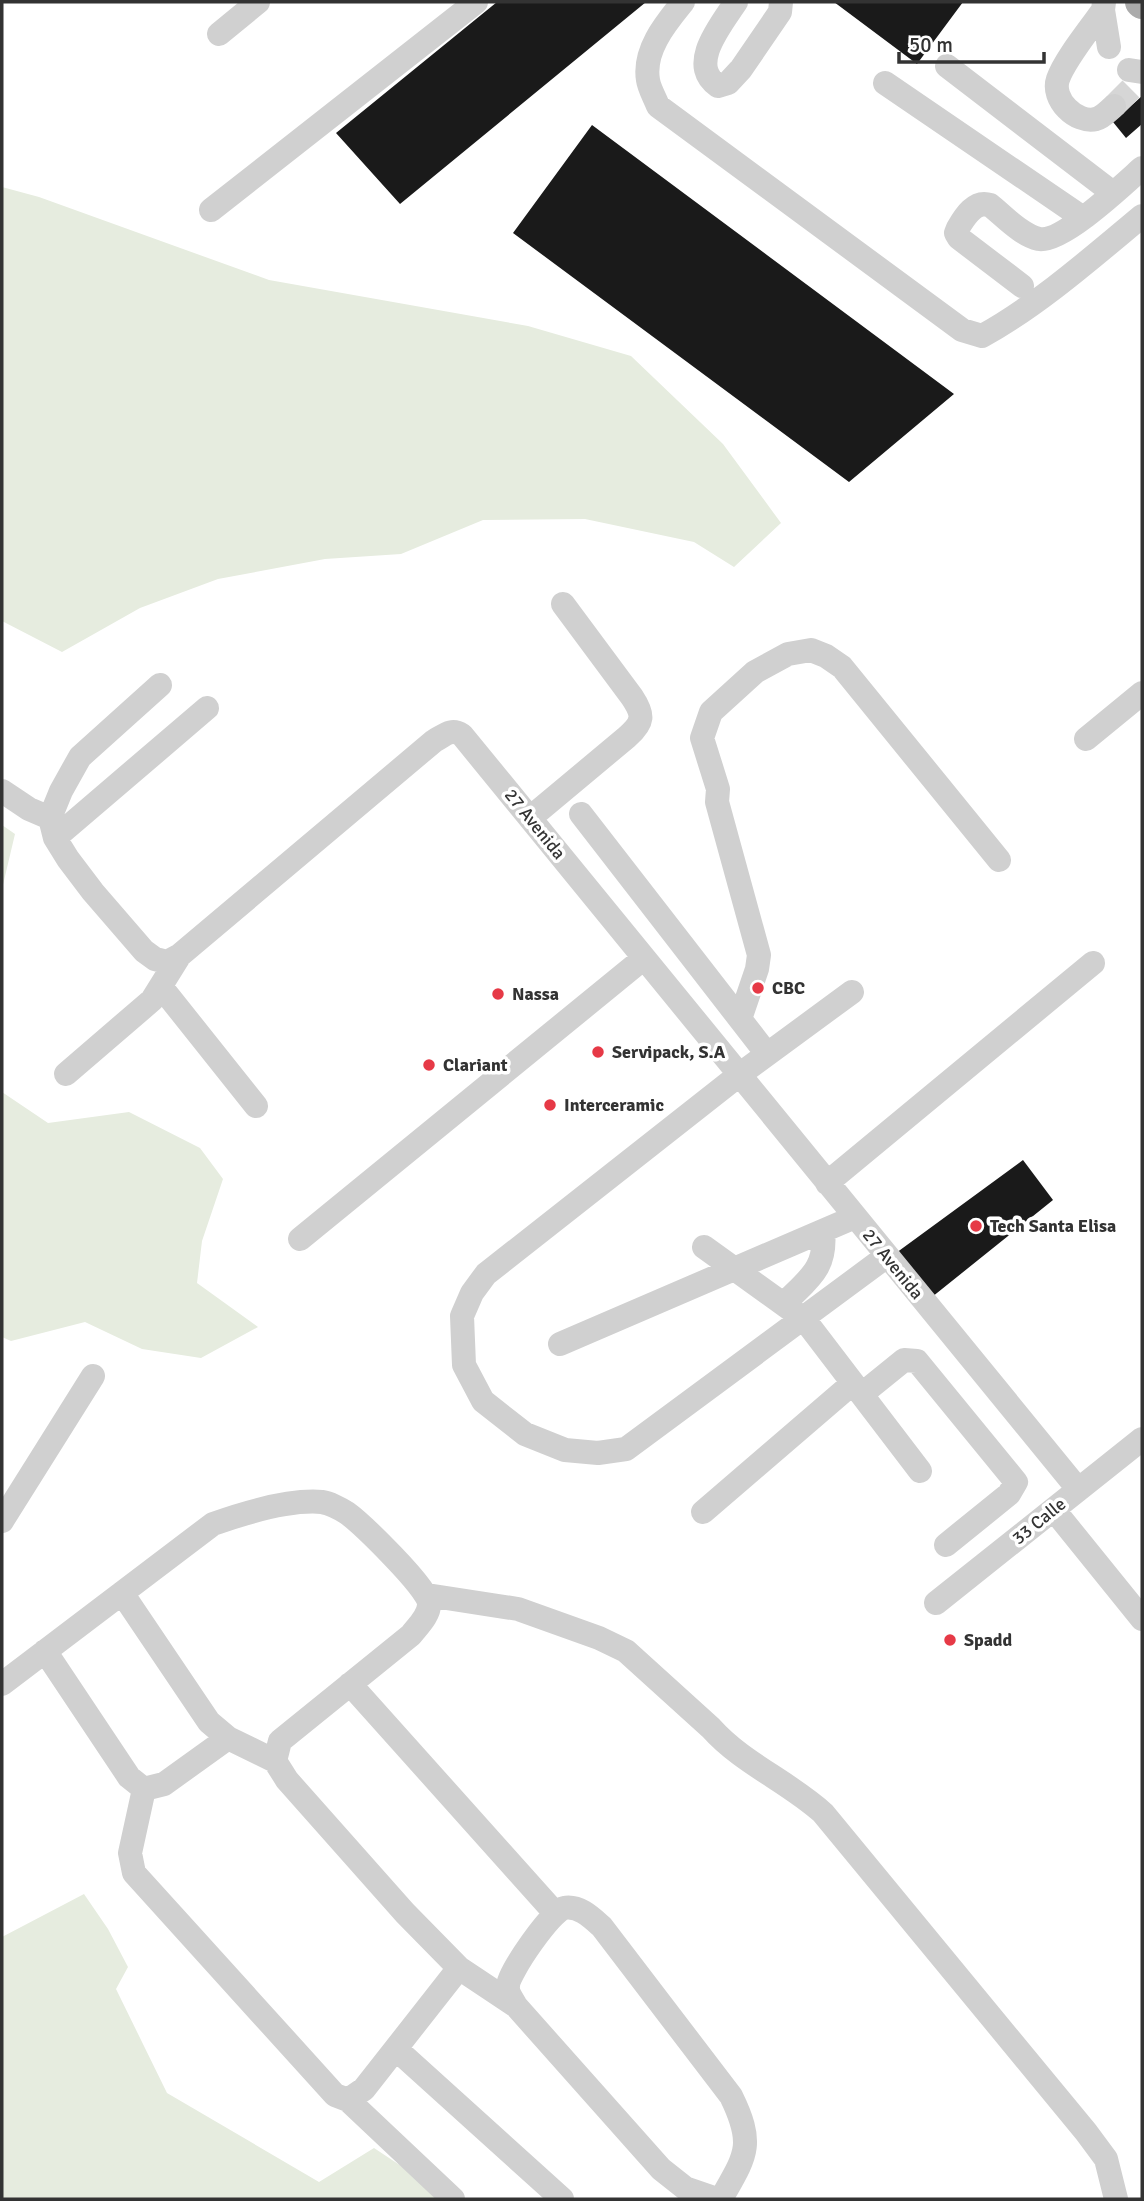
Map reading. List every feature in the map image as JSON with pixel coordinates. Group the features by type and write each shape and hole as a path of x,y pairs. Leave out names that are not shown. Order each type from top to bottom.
{"lane":[{"path":"219,33 258,2"},
{"path":"211,210 475,2"},
{"path":"682,2 660,30 649,58 648,80 658,106 962,330 982,336 998,327 1142,216"},
{"path":"736,2 706,52 704,69 709,80 718,86 729,83 741,69 780,12 781,2"},
{"path":"1103,6 1109,47"},
{"path":"1103,6 1062,69 1056,87 1058,96 1069,110 1080,118 1098,118 1114,106"},
{"path":"947,66 1113,193"},
{"path":"885,83 1083,219"},
{"path":"1022,286 956,233 976,204 990,205 1023,232 1041,240 1060,234 1083,219 1142,168"},
{"path":"530,818 627,737 640,722 641,711 632,697 562,604"},
{"path":"740,1019 759,956 717,802 718,789 702,738 711,712 755,672 788,654 811,650 842,667 999,860"},
{"path":"53,828 61,791 80,757 160,685"},
{"path":"1086,739 1142,693"},
{"path":"53,828 207,708"},
{"name":"27 Avenida","path":"180,955 434,741 450,732 456,731 463,735 1078,1489"},
{"path":"2,791 53,828 93,892 144,951 155,959 167,962 180,955"},
{"path":"581,814 767,1054"},
{"path":"66,1074 152,1000 162,988 180,955"},
{"path":"300,1239 644,958"},
{"path":"828,1183 1093,963"},
{"path":"162,988 256,1106"},
{"path":"852,992 739,1075 486,1275 472,1293 462,1316 464,1365 483,1401 525,1434 565,1450 598,1454 626,1449 887,1256"},
{"path":"560,1344 855,1217"},
{"path":"784,1304 821,1263 825,1250 823,1231"},
{"path":"704,1247 804,1319 920,1471"},
{"path":"703,1512 857,1388 904,1360 918,1361 1014,1479 1016,1486 946,1545"},
{"path":"2,1521 93,1376"},
{"name":"33 Calle","path":"936,1603 1142,1439"},
{"path":"2,1684 213,1524 254,1509 324,1502 347,1513 414,1578 427,1595 430,1606 426,1616 411,1635 279,1741 275,1761"},
{"path":"1054,1510 1142,1619"},
{"path":"122,1593 209,1722 228,1738 275,1761 287,1780 387,1893 459,1968 516,2006"},
{"path":"427,1595 518,1609 599,1638 626,1651 724,1743 807,1798 823,1813 1086,2133 1106,2159 1116,2199"},
{"path":"45,1651 130,1777 144,1789"},
{"path":"350,1685 555,1913"},
{"path":"144,1789 164,1784 228,1738"},
{"path":"144,1789 130,1853 134,1874 335,2095 348,2100 453,2199"},
{"path":"563,1908 576,1909 589,1915 602,1927 731,2096 741,2115 745,2133 745,2158 719,2199 685,2188 661,2169 516,2006 507,1984 555,1913 563,1908"},
{"path":"348,2100 364,2089 459,1968"},
{"path":"396,2049 562,2199"}],"shaded area":[{"path":"2,187 39,197 269,280 528,326 631,356 723,444 781,523 734,567 694,542 585,519 483,520 401,554 325,559 218,579 140,608 62,652 2,621"},
{"path":"2,825 15,834 2,889"},
{"path":"2,1092 48,1123 129,1112 200,1148 223,1179 202,1241 197,1283 258,1327 201,1358 142,1349 85,1322 11,1341 2,1337"},
{"path":"84,1894 108,1929 128,1967 116,1989 167,2093 319,2182 374,2148 451,2199 2,2199 2,1937"}],"building":[{"path":"497,2 646,2 400,204 336,133"},
{"path":"834,2 963,2 917,64"},
{"path":"1142,96 1142,124 1126,138 1113,122"},
{"path":"592,125 954,394 849,482 513,233"},
{"name":"Tech Santa Elisa","path":"1023,1160 1053,1200 932,1297 896,1253"}],"tunnel":[{"path":"1114,106 1132,88"}],"place":[{"name":"CBC","path":"758,988"},
{"name":"Nassa","path":"498,994"},
{"name":"Servipack, S.A","path":"598,1052"},
{"name":"Clariant","path":"429,1065"},
{"name":"Interceramic","path":"550,1105"},
{"name":"Tech Santa Elisa","path":"976,1226"},
{"name":"Spadd","path":"950,1640"}]}
